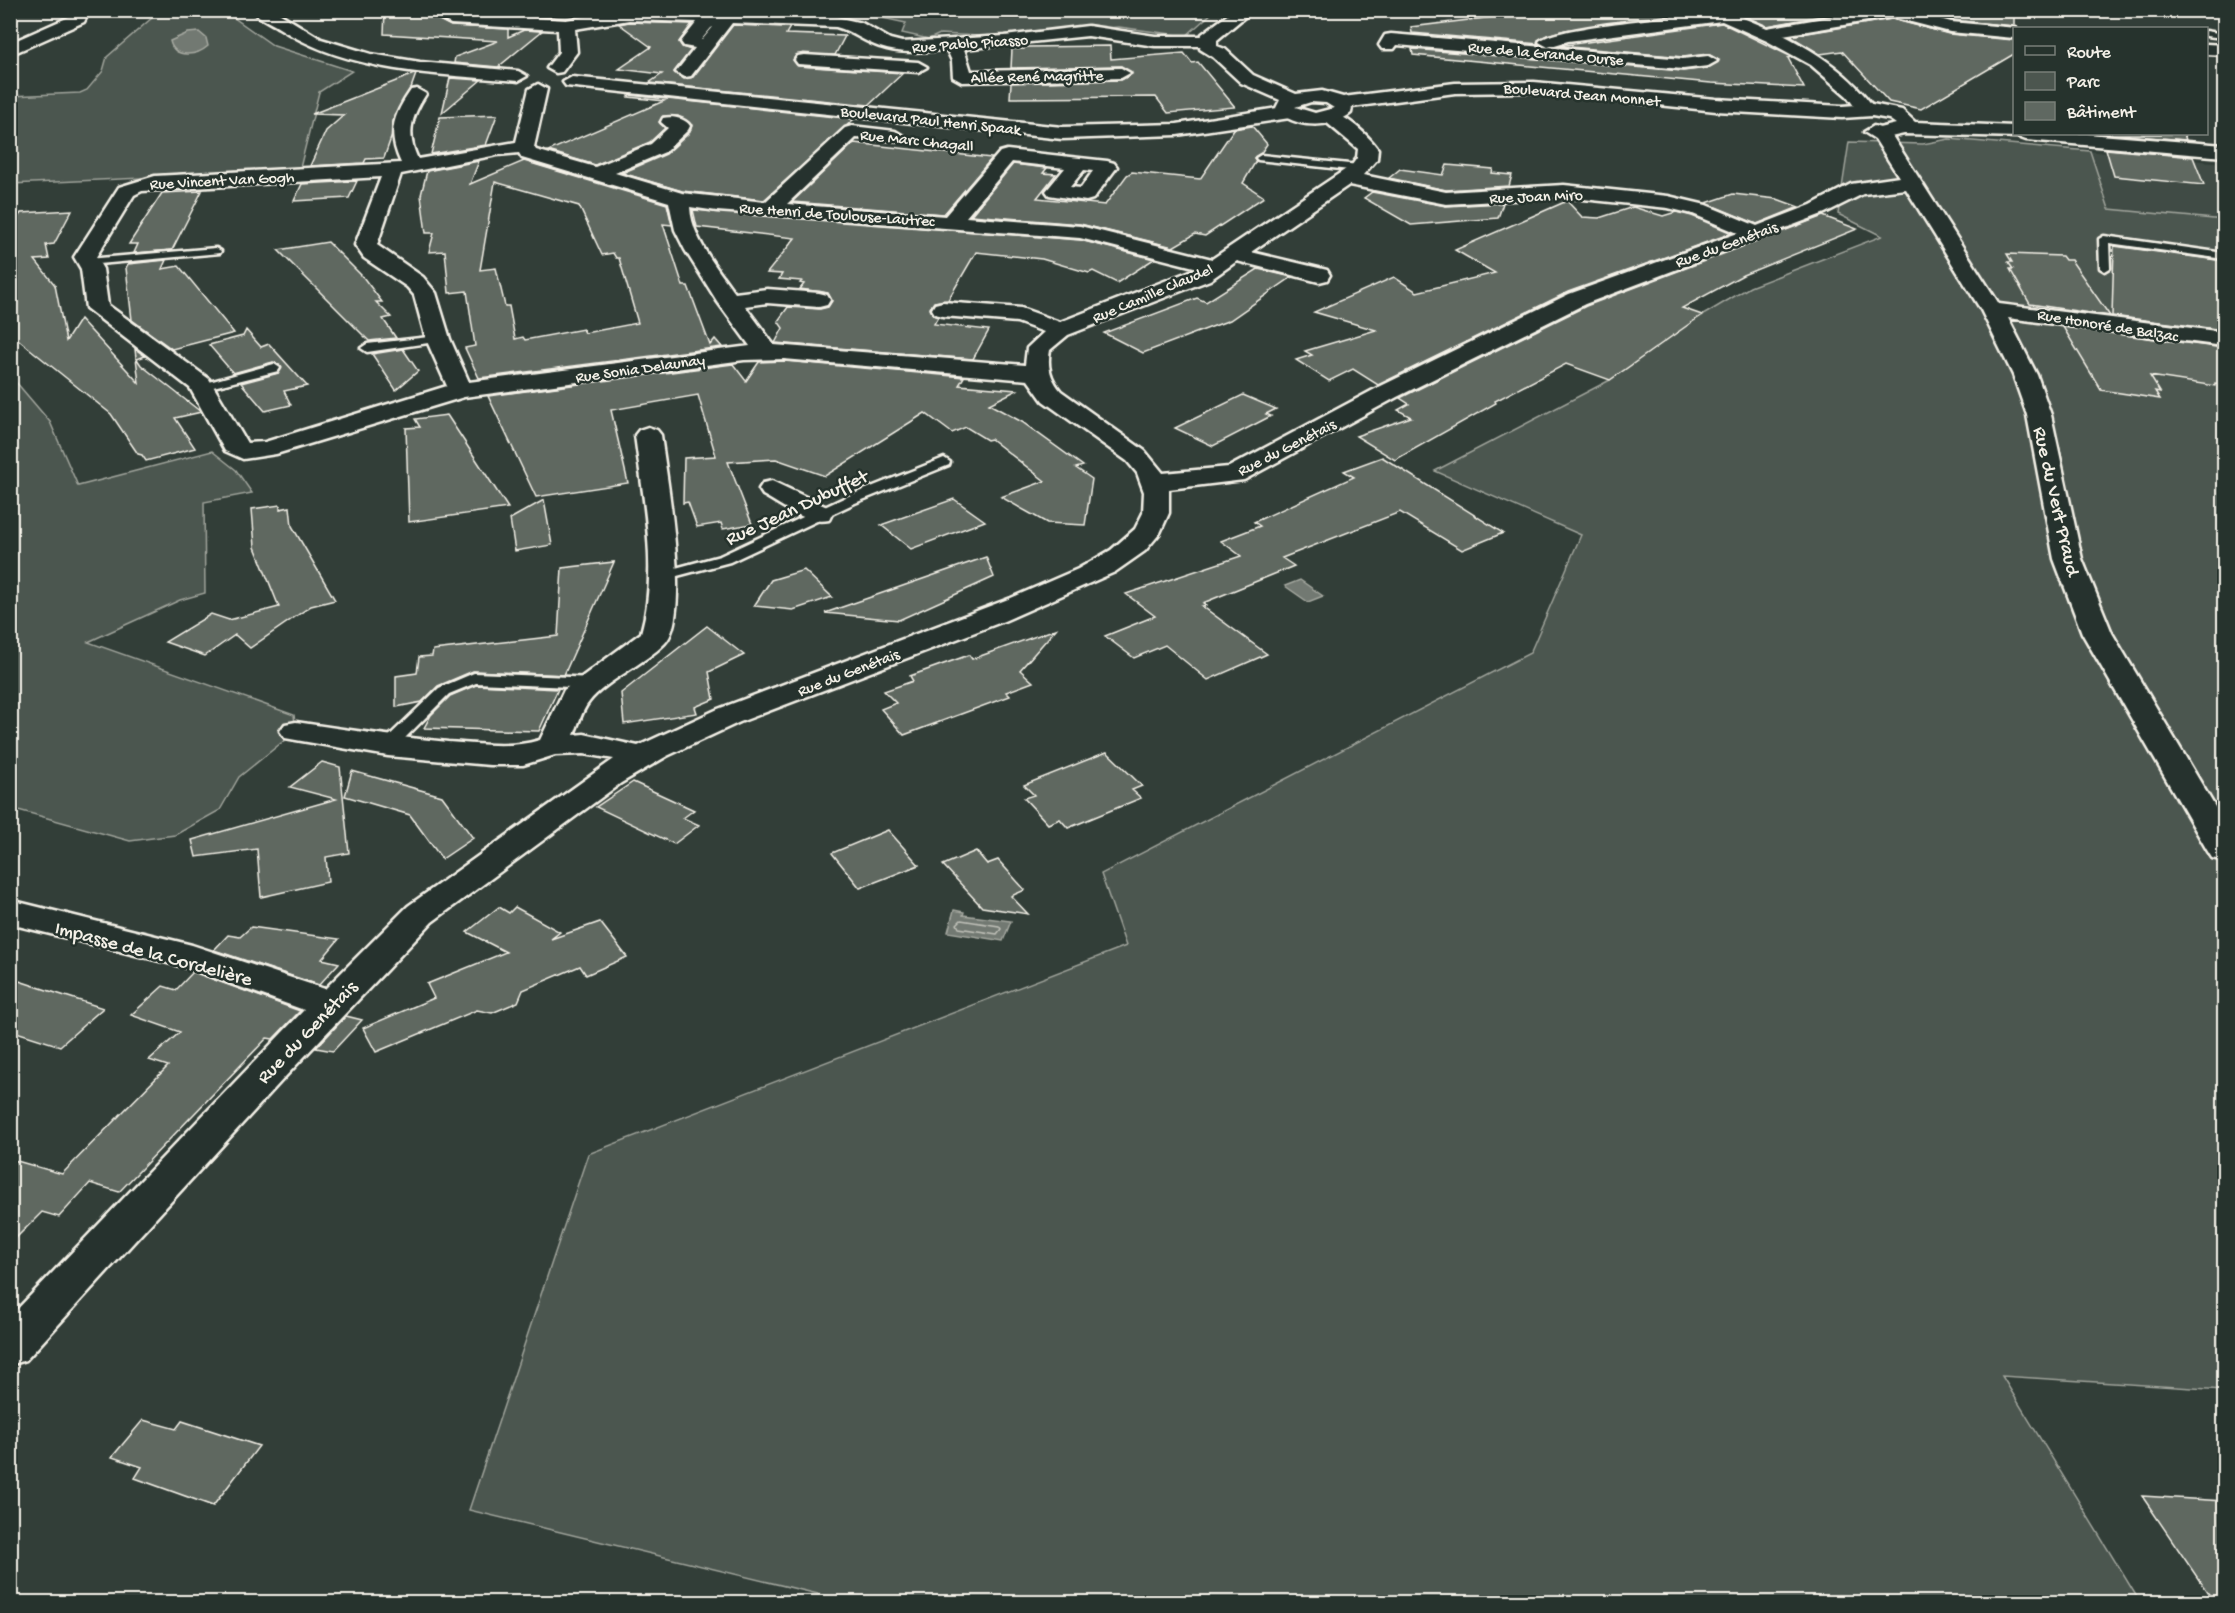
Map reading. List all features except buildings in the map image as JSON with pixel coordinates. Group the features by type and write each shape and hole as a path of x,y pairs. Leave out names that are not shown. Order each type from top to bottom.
{"street":[{"path":"260,10 309,40 345,52 401,63 537,75 574,72 576,77 558,87 537,75"},
{"name":"Rue Pablo Picasso","path":"431,10 451,19 566,25 630,13 837,22 856,27 893,45 954,45 1088,31 1213,47"},
{"path":"1767,33 1888,11 1950,27 2013,33"},
{"path":"1243,13 1237,25 1213,47 1247,79 1292,106"},
{"path":"1545,52 1547,43 1553,39 1716,14 1767,33 1821,65 1853,93 1866,109 1901,122 2013,132"},
{"path":"10,50 78,18"},
{"path":"685,72 706,46 690,42 705,24 719,18"},
{"path":"524,147 537,75 568,52 566,25"},
{"name":"Rue de la Grande Ourse","path":"1388,45 1391,39 1683,64 1708,61"},
{"path":"2208,48 2221,39"},
{"name":"Allée René Magritte","path":"954,45 962,77 1121,73"},
{"name":"Allée René Magritte","path":"804,60 896,67 961,67"},
{"name":"Boulevard Paul Henri Spaak","path":"572,81 1062,133 1134,134 1187,131 1292,106"},
{"name":"Boulevard Jean Monnet","path":"1292,106 1306,117 1420,91 1498,86 1534,87 1841,118"},
{"path":"417,94 402,117 402,168 366,246 372,253 419,286 424,293 438,339 461,390"},
{"path":"1841,118 1866,109"},
{"path":"1335,110 1365,143 1368,153 1353,173"},
{"path":"1841,118 1882,135 1912,182"},
{"path":"596,174 658,148 681,126 670,122"},
{"path":"1874,132 1891,132 1901,122"},
{"name":"Rue Marc Chagall","path":"771,208 852,132 910,138"},
{"path":"2038,135 2224,151"},
{"name":"Rue Vincent Van Gogh","path":"88,262 86,254 126,191 136,186 155,182 402,168 524,147"},
{"name":"Rue Henri de Toulouse-Lautrec","path":"524,147 529,154 679,199 1080,232 1224,260 1318,275"},
{"name":"Rue Marc Chagall","path":"951,222 998,151 1079,164"},
{"name":"Rue Joan Miro","path":"1353,173 1446,198 1564,191 1668,201 1699,209 1757,233"},
{"name":"Rue Camille Claudel","path":"1036,372 1039,348 1060,330 1191,279 1224,260 1353,173"},
{"name":"Rue du Genétais","path":"10,1347 331,1005 420,914 640,757 733,713 971,624 1085,575 1131,548 1146,534 1158,508 1156,482 1201,479 1243,470 1388,392 1576,299 1818,209 1858,188 1912,182"},
{"name":"Rue du Vert Praud","path":"1912,182 1992,310 2025,375 2039,415 2068,559 2097,633 2224,850"},
{"path":"679,199 677,207 714,282 759,340 764,351"},
{"path":"88,262 92,269 97,308 102,314 201,386"},
{"path":"728,301 767,296 819,300"},
{"path":"943,309 1021,315 1060,330"},
{"name":"Rue Honoré de Balzac","path":"1992,310 2224,339"},
{"name":"Rue Sonia Delaunay","path":"201,386 234,446 243,451 253,451 267,449 461,390 764,351 1016,373 1036,372"},
{"path":"1036,372 1041,384 1052,396 1136,456 1148,467 1156,482"},
{"path":"553,746 575,697 655,637 661,623 662,576 648,435"},
{"path":"772,489 819,514"},
{"path":"296,731 388,746 490,755 524,755 553,746 584,744 640,757"},
{"name":"Impasse de la Cordelière","path":"10,912 192,957 331,1005"}],"lane":[{"path":"1261,158 1353,173"},
{"path":"2104,268 2104,239 2224,256"},
{"path":"88,262 216,251"},
{"path":"367,348 438,339"},
{"path":"201,386 274,368"},
{"name":"Rue Jean Dubuffet","path":"662,576 715,565 819,514 944,462"},
{"path":"388,746 444,691 474,678 594,682"}],"shaded area":[{"path":"2085,151 2224,163 2224,220 2109,209"}],"green space":[{"path":"211,10 234,18 274,46 352,71 319,92 300,168 296,171 11,184 10,96 80,93 87,90 103,71 107,57 160,11"},
{"path":"462,10 600,10 608,16 573,21 461,16"},
{"path":"800,11 1214,11 1186,36 1119,27 998,37 940,34 929,39 902,33 906,23 869,15"},
{"path":"1949,139 2090,151 2109,209 2224,220 2224,1390 2002,1376 2140,1602 851,1602 469,1510 588,1154 1126,946 1101,874 1530,653 1581,535 1435,471 1610,380 1688,324 1750,287 1882,236 1838,214 1849,142 1923,144"},
{"path":"10,375 50,422 78,486 212,451 236,470 252,493 204,502 205,593 180,600 88,642 294,715 296,731 239,777 220,810 175,835 130,841 11,808"}],"water":[{"path":"199,32 206,38 208,46 198,52 186,54 172,47 170,41 188,33"},
{"path":"1300,580 1323,596 1308,602 1285,586"},
{"path":"954,910 964,912 963,915 1011,921 1003,941 948,932"}]}
